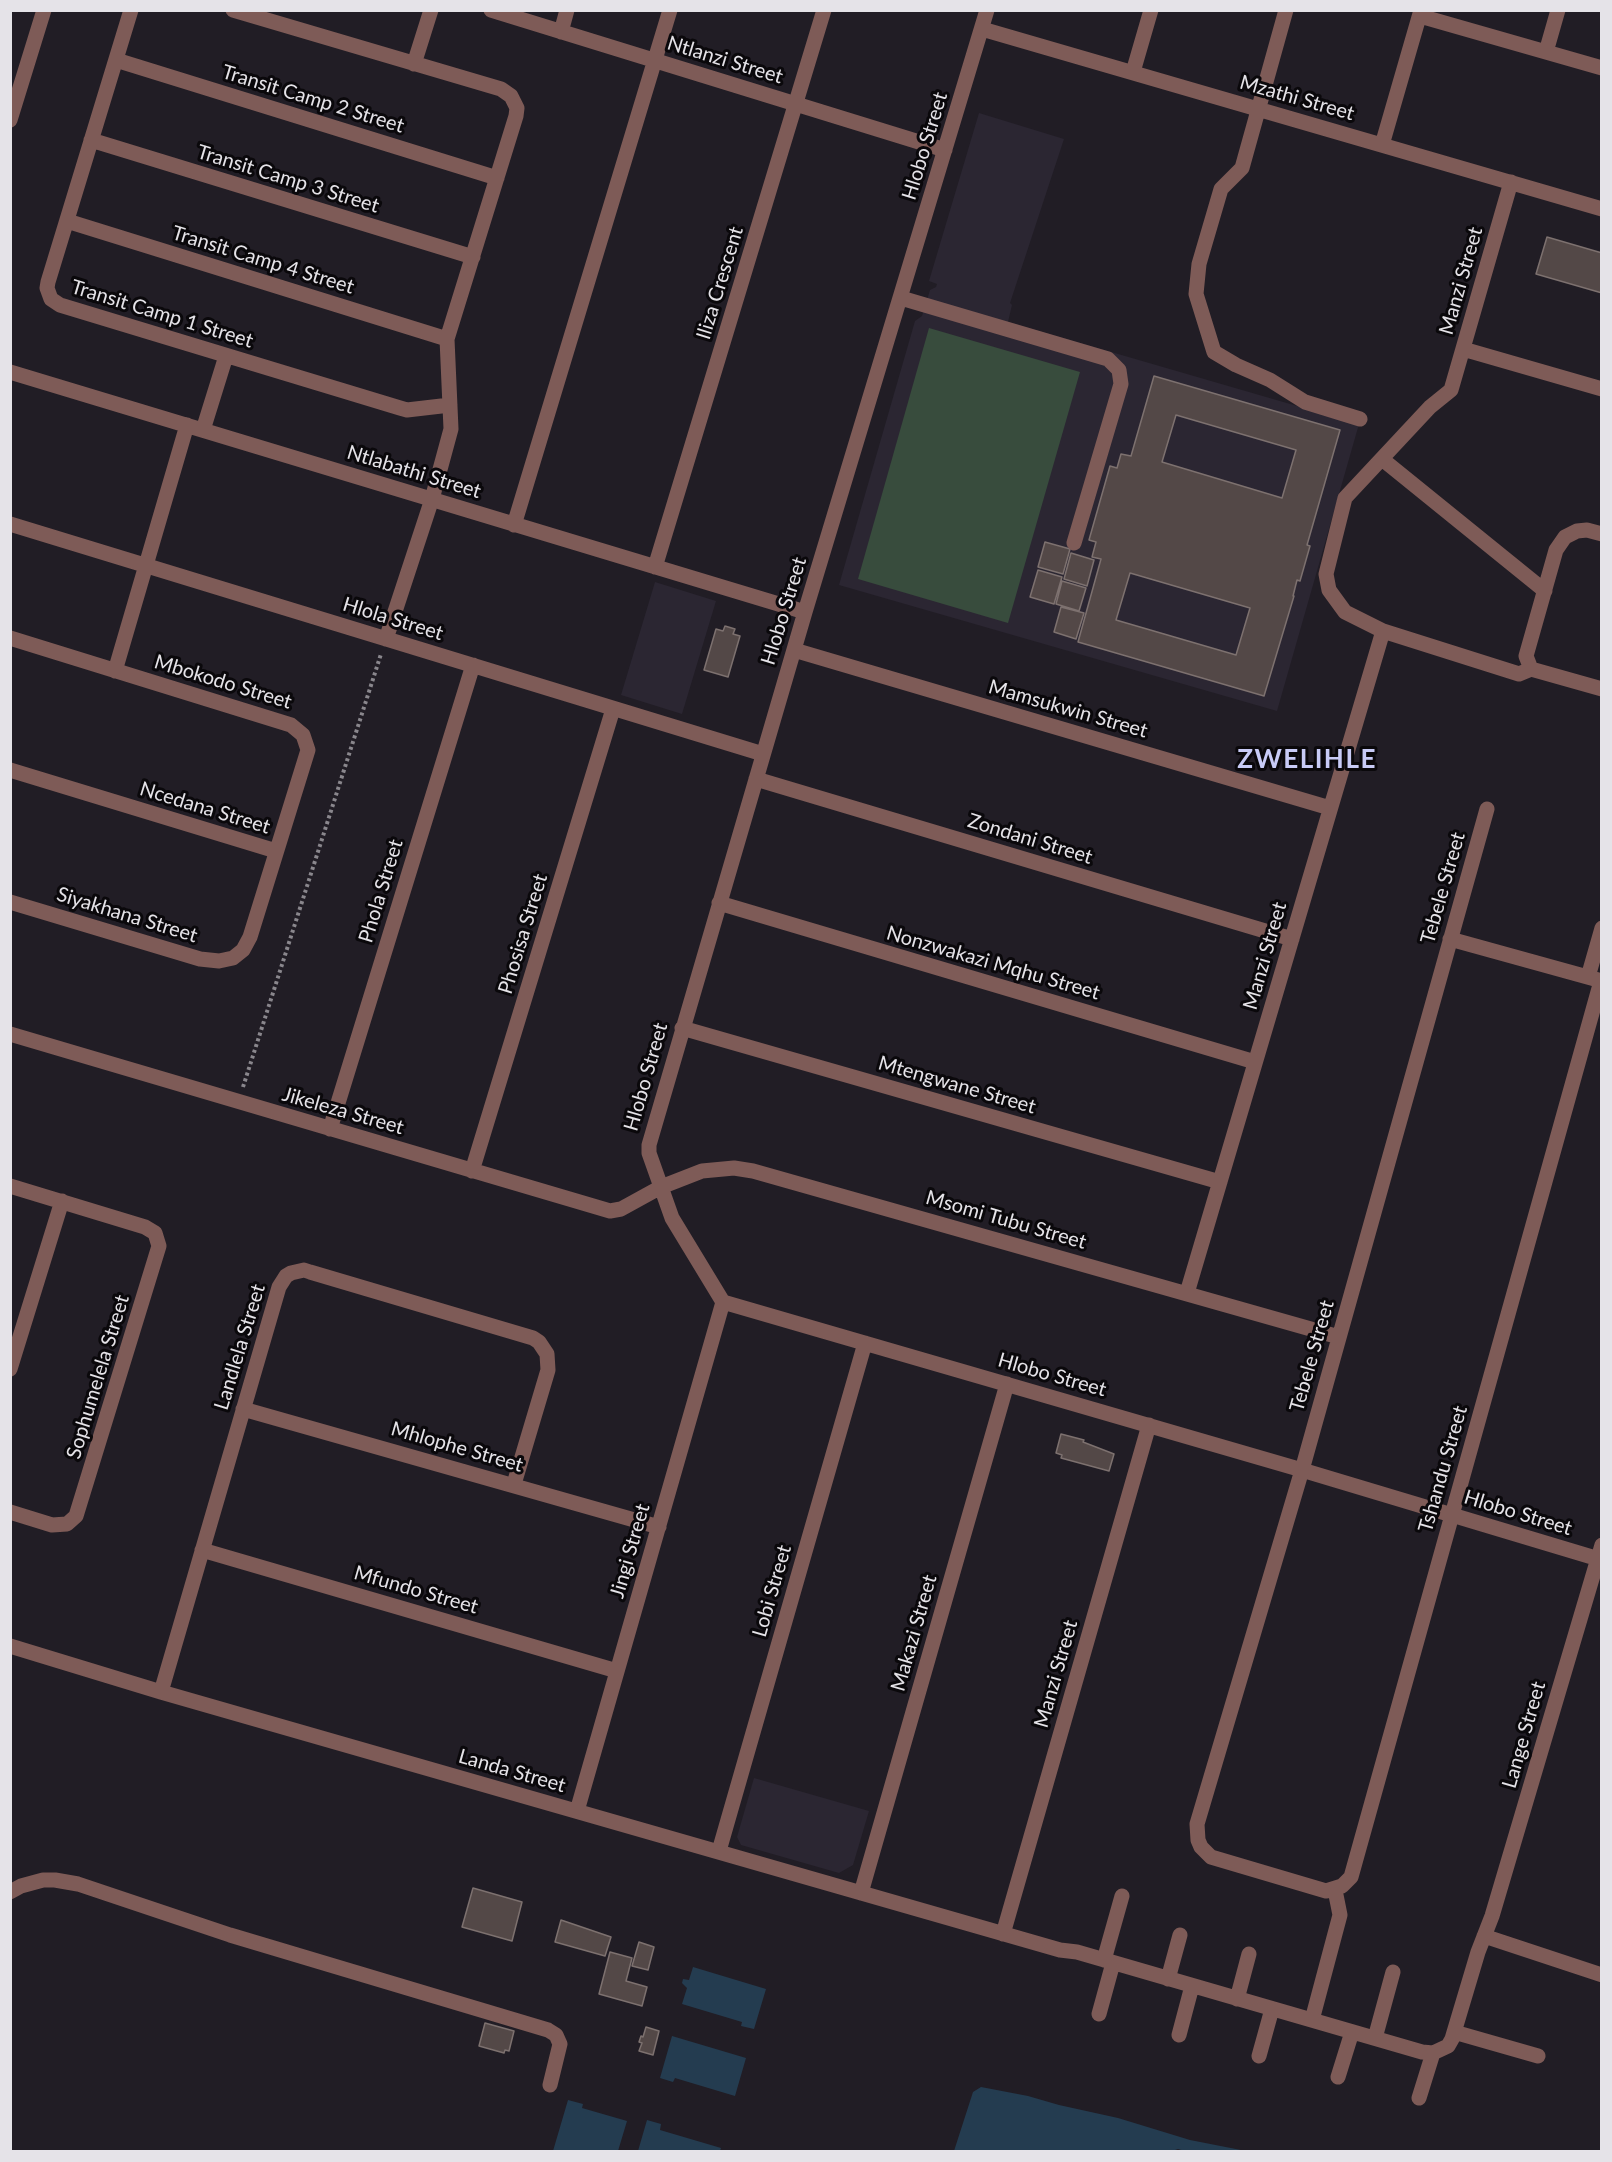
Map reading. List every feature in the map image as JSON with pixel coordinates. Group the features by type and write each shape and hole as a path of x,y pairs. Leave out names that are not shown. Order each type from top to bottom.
{"street":[{"path":"10,120 44,10"},
{"name":"Transit Camp 1 Street","path":"131,10 47,288 48,294 55,302 407,410 450,405"},
{"path":"233,10 501,89 511,96 517,108 447,339 451,429 432,499 386,639"},
{"path":"414,64 431,10"},
{"name":"Ntlanzi Street","path":"491,10 945,150"},
{"path":"561,32 567,10"},
{"path":"514,525 670,10"},
{"name":"Iliza Crescent","path":"655,567 824,10"},
{"name":"Hlobo Street","path":"987,10 805,612 649,1145 672,1218 723,1302 1452,1515 1600,1554"},
{"path":"1133,72 1151,10"},
{"path":"1286,10 1242,168 1221,189 1199,264 1196,294 1214,352 1270,380 1305,402 1360,419"},
{"path":"1546,52 1558,10"},
{"path":"1382,145 1420,13 1602,68"},
{"name":"Mzathi Street","path":"982,29 1602,209"},
{"name":"Transit Camp 2 Street","path":"116,60 497,178"},
{"name":"Transit Camp 3 Street","path":"91,141 473,257"},
{"name":"Manzi Street","path":"1382,459 1430,406 1451,390 1511,182"},
{"name":"Transit Camp 4 Street","path":"67,221 447,339"},
{"path":"901,298 1108,359 1119,370 1121,384 1074,543"},
{"path":"1463,349 1602,389"},
{"path":"203,430 226,356"},
{"name":"Ntlabathi Street","path":"10,372 805,612"},
{"path":"115,670 187,426"},
{"path":"1545,591 1382,459 1368,471 1345,498 1326,574 1329,590 1345,612 1383,631 1519,674 1531,669 1602,689"},
{"name":"Hlola Street","path":"10,524 763,754"},
{"path":"1531,669 1526,656 1556,550 1565,537 1582,530 1602,534"},
{"name":"Manzi Street","path":"1187,1293 1383,631"},
{"name":"Mbokodo Street","path":"10,638 291,725 303,735 308,750 276,851"},
{"name":"Mamsukwin Street","path":"794,650 1330,808"},
{"name":"Phola Street","path":"330,1129 473,665"},
{"name":"Phosisa Street","path":"472,1171 613,708"},
{"name":"Ncedana Street","path":"10,770 276,851 250,938 243,950 233,958"},
{"name":"Zondani Street","path":"756,779 1292,939"},
{"name":"Tebele Street","path":"1335,1890 1326,1891 1211,1857 1201,1847 1196,1832 1302,1470 1487,809"},
{"name":"Siyakhana Street","path":"10,902 200,959 219,961 233,958"},
{"name":"Nonzwakazi Mqhu Street","path":"719,903 1255,1062"},
{"name":"Tshandu Street","path":"1335,1890 1351,1876 1452,1515 1597,980 1602,928"},
{"path":"1450,939 1597,980"},
{"name":"Mtengwane Street","path":"682,1028 1220,1182"},
{"name":"Jikeleza Street","path":"10,1034 610,1210 621,1209 661,1187"},
{"name":"Msomi Tubu Street","path":"661,1187 702,1171 734,1168 753,1171 1339,1336"},
{"path":"10,1186 62,1201 10,1369"},
{"name":"Sophumelela Street","path":"10,1512 52,1525 67,1524 76,1516 158,1252 158,1239 155,1233 145,1227 62,1201"},
{"name":"Landlela Street","path":"161,1692 281,1281 286,1276 297,1270 310,1272 533,1338 539,1342 548,1354 548,1370 514,1485"},
{"name":"Jingi Street","path":"577,1811 723,1302"},
{"name":"Lobi Street","path":"719,1851 865,1343"},
{"name":"Makazi Street","path":"861,1893 1007,1384"},
{"name":"Mhlophe Street","path":"243,1409 659,1527"},
{"name":"Manzi Street","path":"1003,1934 1149,1425"},
{"name":"Mfundo Street","path":"202,1550 617,1671"},
{"name":"Lange Street","path":"1454,2032 1600,1554"},
{"name":"Landa Street","path":"10,1646 161,1692 1003,1934 1109,1961 1422,2052 1433,2053"},
{"path":"10,1892 21,1886 43,1880 78,1884 230,1935 548,2030 556,2035 561,2044 550,2085"},
{"path":"1312,2020 1340,1915 1335,1890"},
{"path":"1099,2014 1122,1896"},
{"path":"1168,1978 1180,1935"},
{"path":"1484,1936 1602,1975"},
{"path":"1237,1998 1249,1954"},
{"path":"1376,2038 1393,1972"},
{"path":"1179,2035 1192,1986"},
{"path":"1258,2056 1272,2009"},
{"path":"1338,2077 1352,2032"},
{"path":"1419,2098 1433,2053 1448,2046 1454,2032 1538,2056"}],"path":[{"path":"238,1102 386,639"}],"shaded area":[{"path":"979,113 1064,139 1010,303 1012,305 1008,322 1359,424 1277,711 839,585 915,321 922,316 930,290 937,284 929,281"},
{"path":"655,582 716,601 682,714 621,695"},
{"path":"754,1778 869,1811 853,1865 839,1873 741,1845 737,1837"}],"green space":[{"path":"929,328 1080,372 1008,623 858,579"}],"water":[{"path":"693,1967 766,1989 754,2029 741,2026 742,2022 682,2004 687,1988 682,1983 683,1979 689,1980"},
{"path":"672,2036 746,2058 735,2096 675,2078 673,2082 660,2078"},
{"path":"981,2087 1118,2118 1190,2140 1246,2151 1188,2152 1178,2149 1169,2152 954,2151 973,2092"},
{"path":"568,2100 583,2104 582,2108 627,2121 618,2151 553,2151"},
{"path":"647,2120 661,2124 660,2130 721,2148 720,2151 638,2151"}],"building":[{"path":"1547,237 1602,253 1602,293 1536,274"},
{"path":"1154,376 1340,430 1307,545 1310,546 1300,581 1297,580 1264,696 1078,642 1101,559 1092,557 1096,542 1089,540 1110,466 1117,468 1121,454 1131,456","holes":["1176,415 1296,450 1282,498 1162,462","1130,573 1250,608 1236,655 1116,620"]},
{"path":"1045,542 1070,549 1063,574 1038,567"},
{"path":"1071,553 1094,560 1087,586 1064,579"},
{"path":"1038,570 1062,577 1054,604 1030,597"},
{"path":"1062,581 1086,588 1079,611 1056,604"},
{"path":"1061,607 1084,613 1076,639 1054,632"},
{"path":"725,626 735,629 733,634 740,636 728,677 704,670 716,629 723,631"},
{"path":"1061,1434 1084,1440 1083,1442 1114,1454 1109,1471 1061,1458 1062,1455 1056,1453"},
{"path":"473,1888 522,1902 512,1941 462,1927"},
{"path":"561,1920 611,1937 605,1956 555,1942"},
{"path":"639,1942 654,1947 648,1970 632,1966"},
{"path":"610,1952 632,1958 626,1981 647,1987 642,2006 599,1994"},
{"path":"485,2023 514,2031 509,2051 505,2050 504,2053 479,2046"},
{"path":"646,2027 659,2031 653,2055 639,2051 642,2043 639,2042"}],"district":[{"name":"ZWELIHLE","path":"1307,760"}]}
